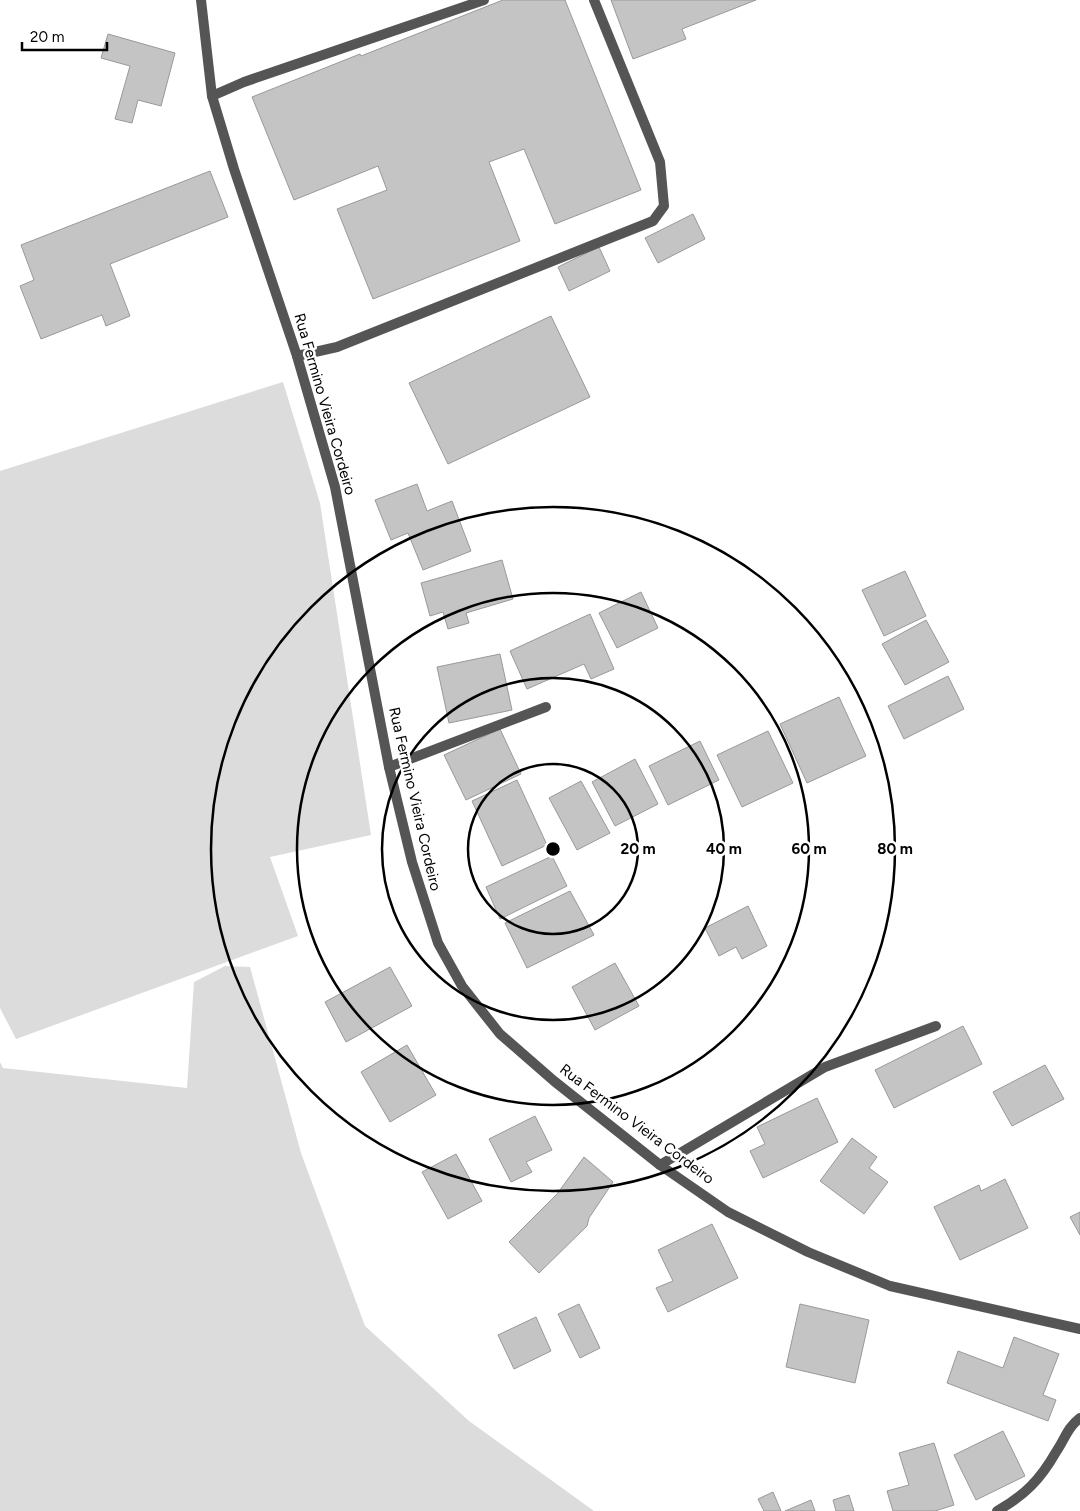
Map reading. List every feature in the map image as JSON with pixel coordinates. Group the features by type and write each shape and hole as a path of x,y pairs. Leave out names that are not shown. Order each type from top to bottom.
{"street":[{"name":"Rua Fermino Vieira Cordeiro","path":"201,0 212,96 234,169 298,356 335,487 390,768 412,862 438,942 462,986 500,1034 660,1165 728,1212 808,1252 890,1286 1080,1329"},
{"path":"212,96 244,82 484,0"},
{"path":"298,356 337,347 653,221 664,206 660,162 594,0"},
{"path":"390,768 546,706"},
{"path":"660,1165 825,1067 936,1026"},
{"path":"997,1511 1018,1500 1035,1483 1056,1452 1070,1426 1080,1418"}],"shaded area":[{"path":"283,382 320,503 371,835 270,857 298,936 16,1039 0,1008 0,471"},
{"path":"225,966 250,967 301,1153 365,1326 469,1421 594,1511 0,1511 0,1062 3,1068 187,1088 194,982"}],"building":[{"path":"503,0 565,0 641,190 555,224 524,149 489,162 520,241 373,299 337,209 387,190 378,166 294,200 252,97"},
{"path":"611,0 756,0 682,29 686,39 633,59"},
{"path":"108,34 175,53 161,106 138,100 132,123 115,119 130,66 101,58"},
{"path":"210,171 228,217 110,264 130,316 106,326 102,315 41,339 20,286 34,280 21,245"},
{"path":"693,214 705,239 658,263 645,238"},
{"path":"599,247 610,271 569,291 558,267"},
{"path":"551,316 590,397 448,464 409,383"},
{"path":"417,484 427,511 452,501 471,551 423,570 408,533 391,540 375,500"},
{"path":"502,560 513,599 466,613 469,623 448,629 443,612 430,616 421,583"},
{"path":"905,571 926,616 884,636 862,590"},
{"path":"641,592 658,628 617,648 599,613"},
{"path":"590,614 614,669 591,679 584,664 527,689 510,651"},
{"path":"926,620 949,662 905,685 882,644"},
{"path":"500,654 512,710 449,723 437,667"},
{"path":"948,676 964,709 904,739 888,706"},
{"path":"839,697 866,756 807,783 780,724"},
{"path":"500,729 521,774 466,800 444,755"},
{"path":"768,731 793,783 742,807 717,755"},
{"path":"700,741 719,780 668,805 649,766"},
{"path":"635,759 658,804 615,826 592,782"},
{"path":"517,780 547,845 502,866 472,801"},
{"path":"581,781 610,833 577,850 549,798"},
{"path":"552,856 567,886 500,919 486,887"},
{"path":"570,891 594,935 527,968 505,923"},
{"path":"748,906 767,946 742,959 736,947 719,956 705,928"},
{"path":"615,963 639,1006 595,1030 572,987"},
{"path":"390,967 412,1006 346,1042 325,1002"},
{"path":"963,1026 982,1064 894,1108 875,1070"},
{"path":"407,1045 436,1095 390,1122 361,1072"},
{"path":"1045,1065 1064,1099 1012,1126 993,1092"},
{"path":"817,1098 838,1142 763,1178 750,1151 765,1144 757,1127"},
{"path":"535,1116 552,1150 526,1162 532,1172 511,1182 489,1139"},
{"path":"852,1138 877,1157 869,1168 888,1182 864,1214 820,1181"},
{"path":"456,1154 482,1201 448,1219 422,1172"},
{"path":"584,1157 613,1182 589,1218 587,1226 539,1273 509,1242 557,1194"},
{"path":"1005,1179 1028,1228 960,1260 934,1207 979,1185 981,1191"},
{"path":"1080,1212 1080,1235 1070,1217"},
{"path":"712,1224 738,1278 668,1312 656,1288 673,1281 658,1250"},
{"path":"579,1304 600,1348 580,1358 558,1314"},
{"path":"800,1304 869,1320 855,1383 786,1367"},
{"path":"536,1317 551,1351 514,1369 498,1335"},
{"path":"1014,1337 1059,1354 1043,1395 1056,1400 1048,1421 947,1383 958,1351 1003,1368"},
{"path":"1003,1431 1025,1476 976,1500 954,1455"},
{"path":"934,1443 954,1505 935,1511 893,1511 887,1491 909,1485 899,1453"},
{"path":"773,1492 781,1511 764,1511 758,1499"},
{"path":"849,1495 854,1511 836,1511 833,1500"},
{"path":"811,1500 815,1511 785,1511"}]}
